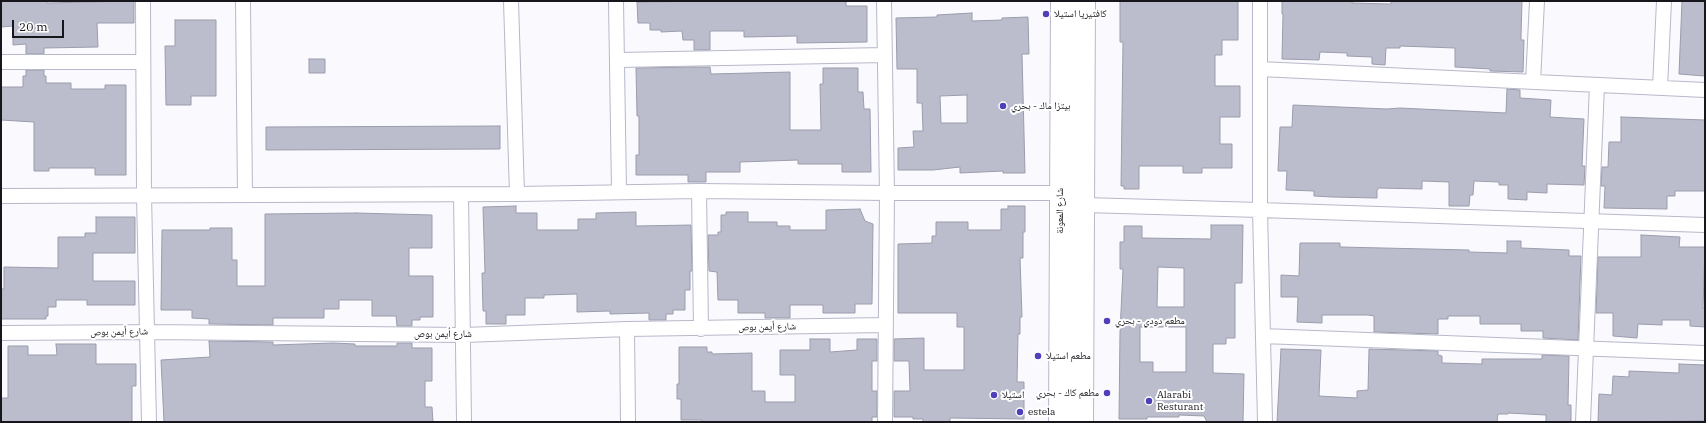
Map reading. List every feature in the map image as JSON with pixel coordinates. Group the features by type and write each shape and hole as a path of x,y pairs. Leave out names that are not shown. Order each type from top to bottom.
{"highway":[{"name":"شارع المعونة","path":"1060,422 1062,1"},
{"path":"1082,422 1084,1"}],"street":[{"path":"143,1 144,195 149,422"},
{"path":"242,1 244,195"},
{"path":"511,1 517,194"},
{"path":"616,1 619,191"},
{"path":"884,1 887,193 885,422"},
{"path":"1260,1 1260,210 1265,422"},
{"path":"1533,82 1537,1"},
{"path":"1660,88 1664,1"},
{"path":"618,60 885,55"},
{"path":"1,62 143,62"},
{"path":"1260,69 1705,90"},
{"path":"1583,422 1590,221 1597,85"},
{"path":"1,196 517,194 619,191 1060,193"},
{"path":"700,191 701,329"},
{"path":"461,194 464,422"},
{"path":"1084,205 1705,225"},
{"name":"شارع أيمن بوص","path":"1,333 147,332 464,335 627,329 885,325"},
{"path":"627,329 628,422"},
{"path":"1263,336 1586,347 1705,353"}],"building":[{"path":"1,1 47,1 47,3 134,1 134,23 97,23 98,47 44,48 44,54 26,54 26,44 13,45 13,26 1,27"},
{"path":"841,1 846,2 846,6 867,6 867,42 797,43 797,36 744,37 744,31 710,31 710,50 694,50 694,40 683,40 682,31 661,32 661,30 650,30 650,23 638,23 637,2"},
{"path":"1120,1 1238,1 1238,40 1222,40 1222,55 1215,55 1215,86 1240,86 1240,117 1220,117 1220,144 1232,144 1232,168 1202,168 1202,173 1183,173 1183,166 1139,166 1139,189 1124,189 1124,186 1121,186 1123,42 1120,42"},
{"path":"1282,1 1352,1 1352,3 1391,4 1391,1 1522,1 1521,40 1524,40 1523,72 1490,71 1490,69 1455,67 1455,48 1400,46 1400,48 1386,48 1385,65 1372,64 1372,57 1347,56 1347,53 1320,52 1319,60 1282,59"},
{"path":"1682,1 1705,1 1705,76 1679,74"},
{"path":"972,13 972,21 1028,17 1029,54 1022,54 1025,173 1003,173 1003,171 960,173 960,167 933,170 898,170 898,148 914,147 913,131 923,131 922,103 917,103 917,69 897,69 896,18 937,17 937,15","holes":["967,95 967,123 941,123 940,96"]},
{"path":"175,20 216,20 216,96 191,96 191,105 166,105 165,46 175,46"},
{"path":"309,59 325,59 325,73 309,73"},
{"path":"710,67 711,74 790,72 790,130 821,130 820,84 823,84 823,68 858,68 858,92 863,92 864,109 870,109 871,172 842,172 842,164 798,164 798,160 740,162 740,172 706,172 706,182 688,182 688,175 636,175 636,155 639,155 639,116 637,116 636,68"},
{"path":"26,70 44,70 46,83 71,83 71,89 105,89 105,85 126,85 126,175 95,175 95,168 49,168 49,171 34,171 34,122 1,120 1,87 23,87 23,76 26,76"},
{"path":"1507,89 1520,90 1520,98 1551,100 1550,117 1584,119 1582,166 1585,166 1584,185 1547,184 1547,193 1527,192 1527,200 1508,199 1508,185 1499,185 1499,182 1474,181 1473,195 1470,195 1469,206 1449,206 1449,182 1422,181 1422,189 1379,188 1377,190 1377,198 1314,196 1314,191 1286,190 1287,171 1278,171 1280,127 1292,127 1293,105 1506,113"},
{"path":"1621,117 1705,120 1705,191 1675,191 1675,196 1667,196 1667,209 1604,208 1605,186 1601,186 1602,167 1608,167 1609,142 1621,142"},
{"path":"500,126 500,149 266,150 266,127"},
{"path":"516,206 516,213 537,213 537,230 578,230 578,219 596,219 596,213 636,212 636,226 691,225 692,271 690,271 690,290 685,290 685,310 673,310 673,314 666,314 666,320 649,320 649,313 610,314 610,311 577,312 577,294 544,295 544,298 525,298 525,315 506,315 506,324 486,324 486,311 483,311 482,273 485,273 483,207"},
{"path":"1008,206 1025,206 1023,258 1020,258 1022,317 1020,317 1020,334 1018,334 1017,382 1024,382 1024,419 950,418 950,422 923,422 923,419 913,419 913,417 894,417 894,391 910,391 909,361 894,361 894,339 924,338 924,370 964,370 964,327 957,327 957,313 898,313 898,244 932,243 932,236 936,236 936,222 968,222 968,230 1001,230 1001,209 1008,209"},
{"path":"860,209 865,221 873,224 872,304 855,304 855,313 823,313 823,305 790,305 790,318 765,318 765,313 738,313 738,300 718,300 717,272 709,271 708,235 718,235 718,232 721,232 721,215 726,215 726,212 748,212 748,222 777,222 777,226 790,226 790,230 826,230 826,210"},
{"path":"356,213 432,215 432,248 409,248 409,276 433,276 433,317 420,317 420,320 412,320 412,326 397,326 396,316 372,316 372,300 339,300 339,309 324,309 324,318 273,318 273,325 209,324 209,319 192,318 192,310 161,310 162,230 210,230 210,228 232,228 232,260 237,260 237,286 265,286 265,214"},
{"path":"96,217 135,217 135,253 93,253 93,281 135,281 135,305 87,305 87,300 56,300 56,307 48,307 48,316 46,316 46,319 1,319 1,289 4,289 4,267 58,268 58,237 85,237 85,233 96,233"},
{"path":"1211,225 1243,225 1242,283 1235,283 1235,338 1226,338 1226,344 1213,344 1213,373 1244,374 1243,422 1207,422 1204,416 1179,415 1179,417 1119,419 1120,332 1123,269 1120,269 1120,242 1124,242 1124,226 1142,226 1142,238 1211,239","holes":["1158,267 1184,268 1184,307 1157,307","1140,327 1186,327 1186,372 1153,372 1153,362 1140,362"]},
{"path":"1641,235 1680,237 1679,247 1705,247 1703,308 1705,308 1705,327 1690,326 1690,320 1662,320 1662,325 1638,324 1637,338 1613,336 1613,313 1596,313 1598,257 1641,257"},
{"path":"1507,241 1521,241 1521,248 1569,250 1569,256 1581,256 1578,340 1543,338 1543,331 1521,331 1521,324 1480,324 1480,316 1448,316 1448,319 1438,319 1438,334 1374,332 1374,316 1368,315 1322,315 1322,323 1297,322 1298,297 1281,297 1281,275 1299,276 1300,243 1340,243 1340,247 1469,250 1469,252 1507,253"},
{"path":"810,339 830,339 830,352 857,350 857,339 877,339 877,361 872,361 872,391 877,391 877,417 872,417 872,422 702,422 702,420 681,420 681,399 677,399 677,384 679,384 679,347 707,347 707,352 712,352 712,354 752,353 752,391 765,391 765,402 795,402 795,375 780,375 780,350 810,350"},
{"path":"209,341 273,342 273,345 333,343 355,344 355,346 397,346 397,343 412,343 412,348 432,348 432,381 425,381 425,407 432,407 433,422 164,422 161,360 210,357"},
{"path":"56,344 96,344 96,364 136,364 136,386 132,386 132,422 1,422 1,398 8,398 8,346 28,346 28,355 57,355"},
{"path":"1281,349 1321,350 1319,396 1357,398 1357,391 1368,390 1369,349 1438,351 1438,355 1442,356 1442,363 1482,364 1482,359 1542,359 1542,355 1569,356 1568,405 1571,405 1571,422 1546,422 1546,415 1508,413 1498,414 1497,422 1277,422"},
{"path":"1679,364 1705,365 1705,421 1598,422 1599,394 1612,395 1613,376 1629,377 1629,371 1679,373"}],"place":[{"name":"كافتيريا استيلا","path":"1046,14"},
{"name":"بيتزا ماك - بحري","path":"1003,106"},
{"name":"مطعم دودي - بحري","path":"1107,321"},
{"name":"مطعم استيلا","path":"1038,356"},
{"name":"مطعم كاك - بحري","path":"1107,393"},
{"name":"استيلا","path":"994,395"},
{"name":"Alarabi Resturant","path":"1149,401"},
{"name":"estela","path":"1020,412"}]}
